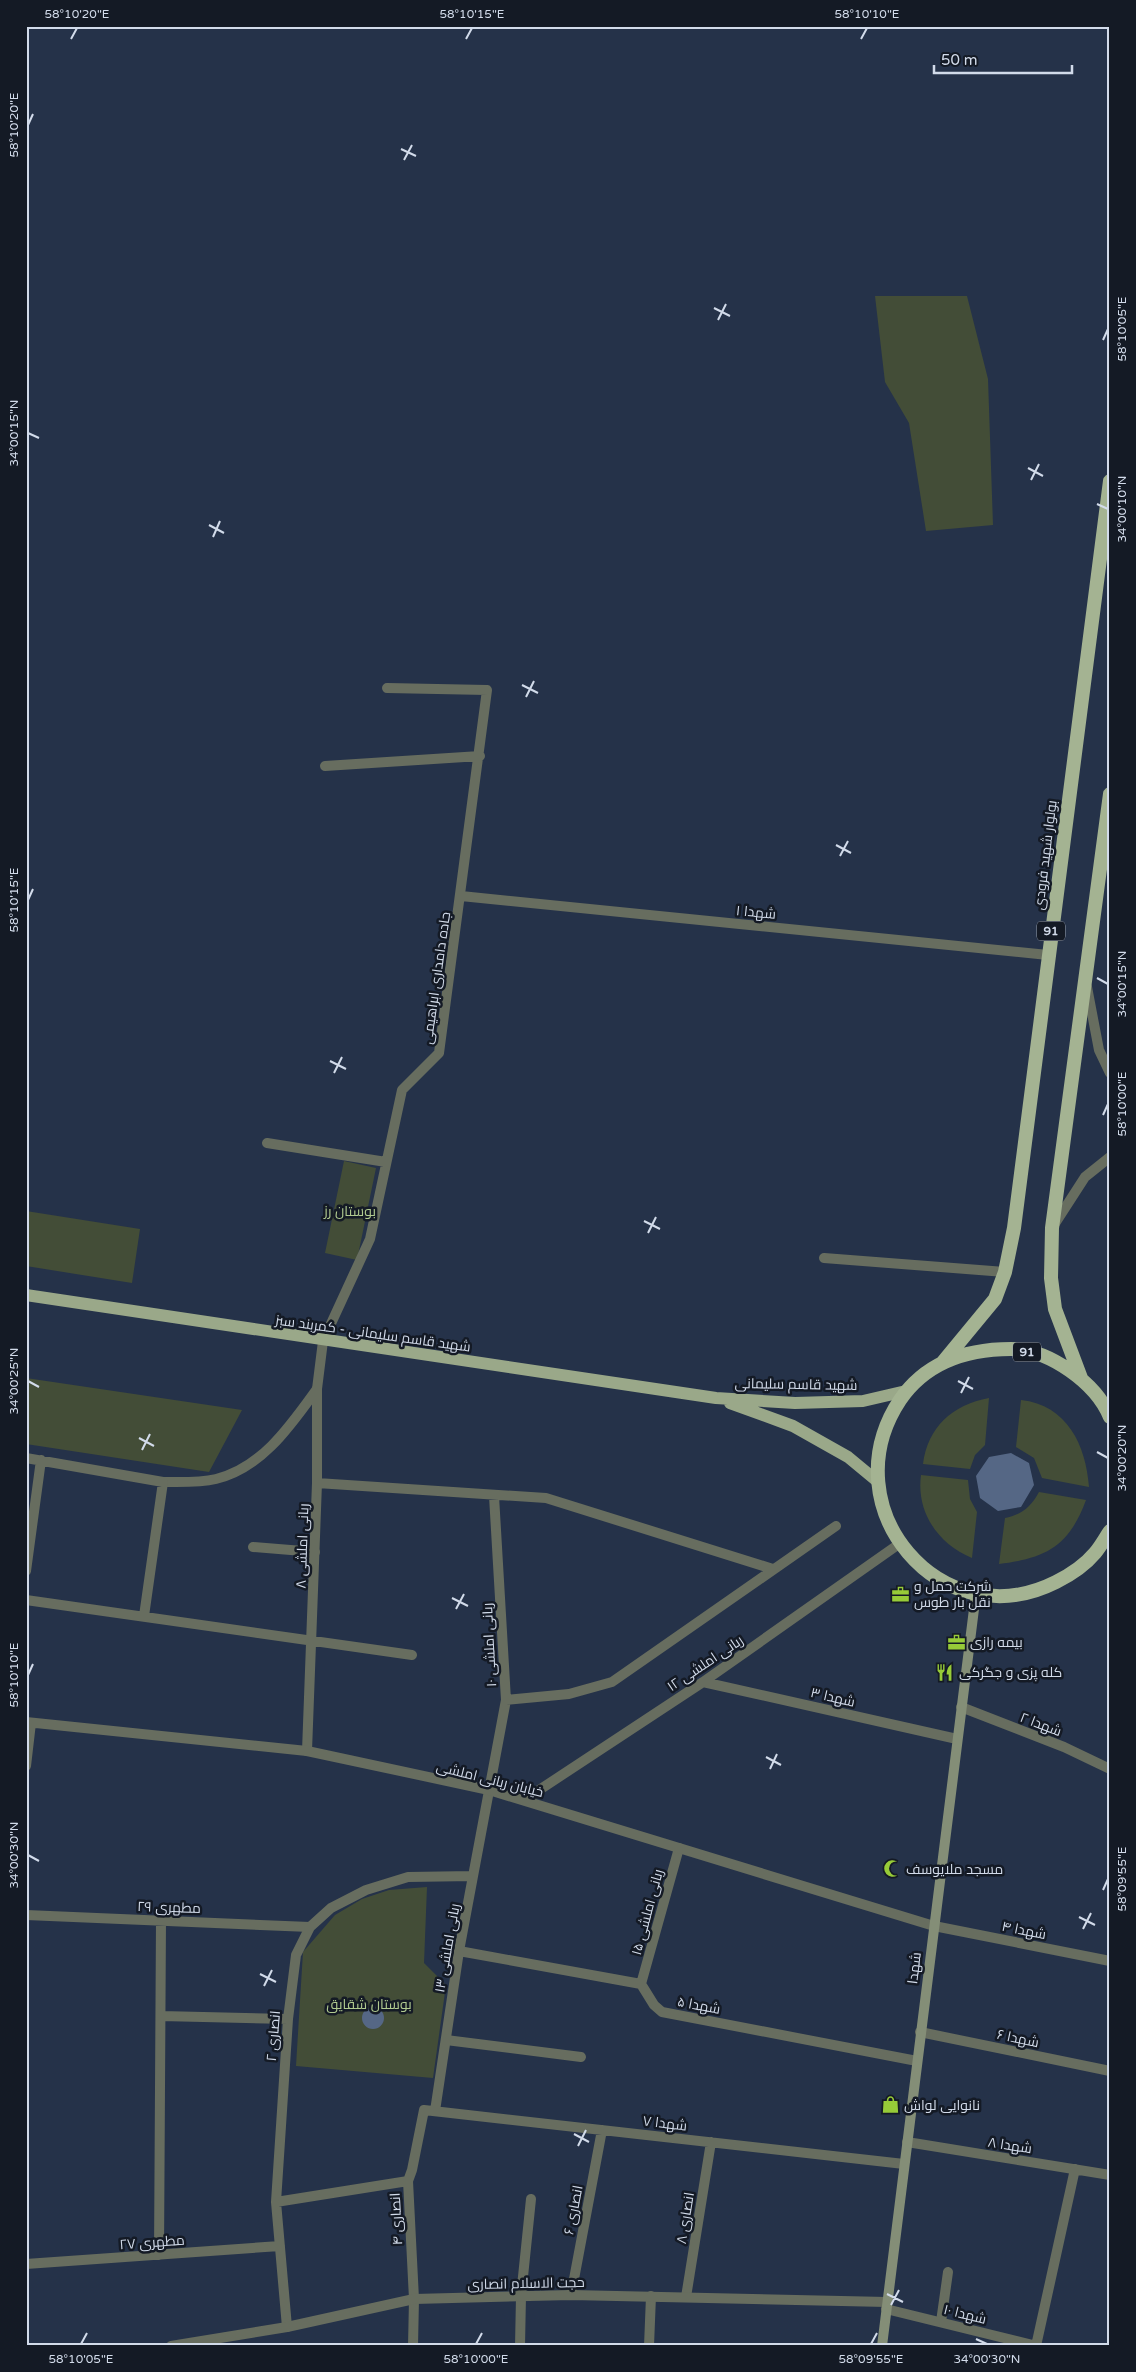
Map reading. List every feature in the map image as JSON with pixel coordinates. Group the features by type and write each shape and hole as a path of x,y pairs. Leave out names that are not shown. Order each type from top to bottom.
{"highway":[{"name":"بولوار شهید فرودی","path":"943,1362 994,1300 1005,1272 1014,1228 1110,481"},
{"name":"91","path":"1081,1378 1055,1309 1051,1278 1052,1228 1110,794"},
{"name":"91","path":"1110,1417 1106,1407 1081,1378 1050,1359 1014,1349 978,1350 943,1362 906,1391 888,1418 878,1449 877,1481 884,1514 900,1544 920,1567 946,1584 976,1593 1008,1596 1041,1590 1070,1575 1095,1553 1110,1531"},
{"name":"91","path":"1095,1553 1110,1549"}],"main road":[{"name":"شهید قاسم سلیمانی - کمربند سبز","path":"26,1295 323,1341 716,1398"},
{"name":"شهید قاسم سلیمانی","path":"716,1398 795,1402 863,1401 906,1391"},
{"name":"شهید قاسم سلیمانی","path":"716,1398 793,1426 848,1457 877,1481"},
{"name":"شهدا","path":"882,2346 976,1593"}],"street":[{"name":"جاده دامداری ابراهیمی","path":"323,1341 370,1239 402,1090 439,1053 480,756 487,690 388,688"},
{"path":"325,766 480,756"},
{"name":"شهدا ۱","path":"461,896 1048,955"},
{"path":"1086,979 1099,1050 1110,1073"},
{"path":"267,1143 386,1162"},
{"path":"1052,1228 1085,1177 1110,1157"},
{"path":"824,1258 1005,1272"},
{"name":"ربانی املشی ۸","path":"307,1751 313,1641 317,1389 323,1341"},
{"path":"26,1458 162,1482 217,1479 249,1464 283,1434 317,1389"},
{"path":"26,1571 41,1460"},
{"path":"144,1616 162,1482"},
{"path":"317,1482 494,1496 546,1498 773,1569"},
{"name":"ربانی املشی ۱۰","path":"489,1790 506,1700 494,1496"},
{"path":"506,1700 569,1694 612,1682 836,1526"},
{"name":"ربانی املشی ۱۲","path":"524,1800 703,1682 900,1544"},
{"path":"253,1547 315,1552"},
{"path":"26,1600 412,1655"},
{"name":"شهدا ۳","path":"703,1682 957,1739"},
{"name":"شهدا ۲","path":"961,1707 1064,1747 1110,1769"},
{"path":"26,1766 28,1722"},
{"name":"خیابان ربانی املشی","path":"28,1722 307,1751 489,1790 934,1926"},
{"name":"ربانی املشی ۱۳","path":"435,2111 459,1950 489,1790"},
{"name":"ربانی املشی ۱۵","path":"641,1984 678,1848"},
{"name":"انصاری ۲","path":"287,2327 276,2202 288,2019 296,1955 310,1927 331,1908 366,1890 408,1877 473,1876"},
{"name":"مطهری ۲۹","path":"26,1915 310,1927"},
{"path":"159,2255 161,1920"},
{"name":"شهدا ۴","path":"934,1926 1110,1961"},
{"path":"459,1950 641,1984"},
{"name":"شهدا ۵","path":"641,1984 654,2005 662,2012 917,2061"},
{"path":"161,2016 288,2019"},
{"name":"شهدا ۶","path":"920,2032 1110,2070"},
{"path":"446,2040 581,2057"},
{"name":"شهدا ۷","path":"424,2110 904,2164"},
{"name":"انصاری ۴","path":"413,2346 414,2299 408,2180 412,2170 424,2110"},
{"name":"انصاری ۶","path":"570,2295 602,2130"},
{"name":"انصاری ۸","path":"686,2297 711,2142"},
{"name":"شهدا ۸","path":"906,2142 1110,2175"},
{"path":"1036,2346 1075,2169"},
{"path":"276,2202 408,2180"},
{"path":"520,2346 521,2296 531,2199"},
{"name":"مطهری ۲۷","path":"26,2264 280,2246"},
{"path":"941,2322 948,2272"},
{"name":"حجت الاسلام انصاری","path":"171,2346 287,2327 414,2299 570,2295 651,2296 886,2305"},
{"path":"649,2346 651,2296"},
{"name":"شهدا ۱۰","path":"886,2305 941,2322 1036,2346"}],"green space":[{"path":"875,296 967,296 988,379 993,525 926,531 909,423 885,382"},
{"name":"بوستان رز","path":"344,1161 376,1168 357,1260 325,1253"},
{"path":"26,1211 140,1229 132,1283 26,1266"},
{"path":"26,1378 242,1410 209,1472 26,1444"},
{"path":"989,1398 985,1445 975,1455 970,1469 923,1464 930,1439 944,1420 964,1406"},
{"path":"1021,1400 1037,1403 1051,1410 1071,1430 1084,1456 1089,1487 1042,1478 1034,1458 1016,1447"},
{"path":"921,1475 968,1480 970,1499 977,1512 972,1558 949,1544 932,1525 922,1502 920,1489"},
{"path":"1039,1492 1086,1500 1072,1529 1054,1547 1030,1558 999,1564 1005,1518 1025,1510"},
{"name":"بوستان شقایق","path":"427,1887 424,1963 446,1985 433,2078 296,2066 303,1952 335,1915 362,1899 389,1890"}],"water":[{"path":"1011,1453 1029,1463 1034,1485 1021,1507 998,1511 980,1498 976,1476 989,1457"},
{"path":"373,2007 381,2010 384,2018 381,2026 373,2029 365,2026 362,2018 365,2010"}],"place":[{"name":"شرکت حمل و نقل بار طوس","path":"900,1594"},
{"name":"بیمه رازی","path":"956,1642"},
{"name":"کله پزی و جگرکی","path":"945,1672"},
{"name":"مسجد ملایوسف","path":"892,1869"},
{"name":"نانوایی لواش","path":"890,2105"}]}
